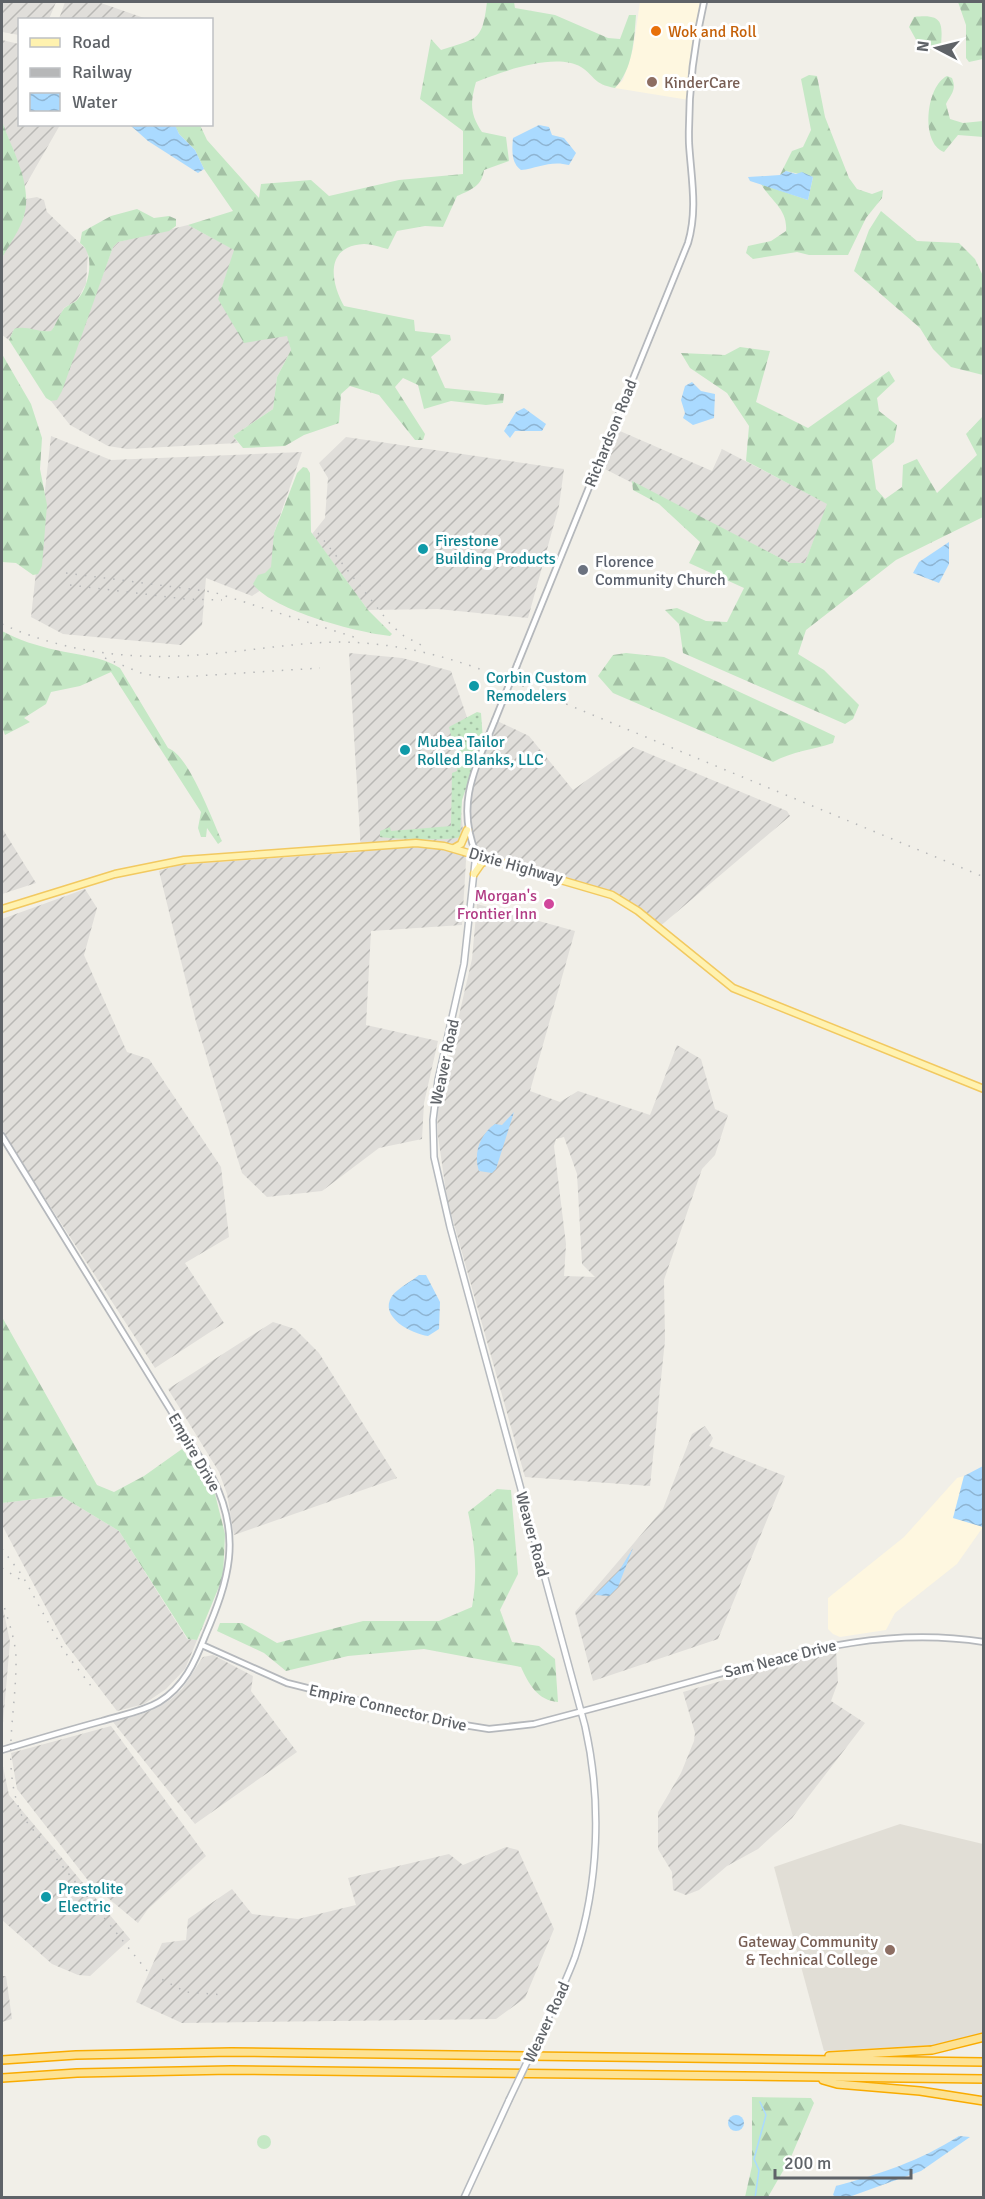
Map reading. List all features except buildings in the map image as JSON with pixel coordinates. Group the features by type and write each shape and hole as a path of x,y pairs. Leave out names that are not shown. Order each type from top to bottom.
{"highway":[{"path":"756,2059 932,2050 984,2037"},
{"path":"2,2060 100,2054 219,2052 984,2062"},
{"path":"2,2078 77,2073 207,2070 984,2079"},
{"path":"815,2077 837,2084 920,2091 984,2101"}],"main road":[{"path":"454,848 460,844 467,830"},
{"name":"Dixie Highway","path":"2,909 115,874 184,860 416,843 454,848 612,894 638,911 734,988 984,1089"},
{"name":"Weaver Road","path":"464,2198 575,1956 594,1861 593,1770 581,1712 450,1227 434,1158 435,1099 461,984 476,853"},
{"path":"474,874 481,864 491,858"}],"street":[{"name":"Richardson Road","path":"476,853 467,830 467,796 495,720 690,235 695,211 689,144 689,87 704,2"},
{"name":"Empire Drive","path":"2,1136 220,1495 230,1539 228,1572 202,1645 185,1678 168,1696 151,1706 2,1750"},
{"name":"Sam Neace Drive","path":"581,1712 827,1644 907,1637 959,1638 984,1642"},
{"name":"Empire Connector Drive","path":"202,1645 294,1685 456,1725 489,1729 513,1728 581,1712"}],"shaded area":[{"path":"2,2 56,2 49,18 18,18 18,35 2,32"},
{"path":"65,2 98,2 144,18 59,18"},
{"path":"640,2 700,2 689,100 615,88 623,80 633,49"},
{"path":"2,40 18,44 18,126 59,126 24,188 19,165 2,122"},
{"path":"37,197 44,200 47,212 88,251 86,284 77,300 64,308 51,332 14,329 9,340 2,335 2,258 24,216 26,199"},
{"path":"188,225 235,250 218,299 288,336 291,350 277,377 273,409 233,436 238,443 127,449 108,446 70,425 51,401 57,399 113,247 118,242"},
{"path":"613,428 712,471 722,449 828,504 805,563 790,563 597,465"},
{"path":"51,436 111,460 302,452 274,533 274,581 252,596 206,578 202,625 181,645 63,634 31,617"},
{"path":"346,437 564,469 559,506 528,618 438,609 368,610 312,534 325,518 328,478 319,463"},
{"path":"349,653 402,658 451,671 478,749 460,801 466,861 462,925 371,931 366,1025 438,1041 424,1103 422,1139 379,1148 322,1191 267,1197 242,1173 196,1022 159,871 178,865 361,852"},
{"path":"495,720 529,736 573,790 633,747 787,811 790,816 658,928 626,903 476,853 470,840 467,796"},
{"path":"2,828 36,883 2,894"},
{"path":"85,889 97,908 84,955 127,1052 149,1059 221,1167 229,1237 185,1263 224,1323 155,1368 2,1132 2,919"},
{"path":"477,904 575,931 530,1091 560,1102 578,1091 650,1115 677,1045 701,1059 715,1109 728,1115 715,1155 702,1169 664,1280 665,1340 650,1486 525,1477 447,1199 438,1136 437,1111 472,959","holes":["564,1137 577,1174 582,1264 595,1277 564,1276 566,1244 554,1146 556,1139"]},
{"path":"273,1322 295,1329 319,1353 397,1478 234,1535 227,1494 219,1472 168,1389"},
{"path":"705,1426 713,1438 709,1446 785,1476 718,1639 593,1681 575,1612 663,1509 692,1434"},
{"path":"964,1476 953,1518 983,1527 957,1564 895,1613 886,1630 840,1637 833,1634 828,1629 828,1598 904,1537 957,1478"},
{"path":"61,1496 119,1531 187,1639 197,1640 185,1669 166,1689 144,1704 117,1711 65,1643 2,1525 2,1503"},
{"path":"2,1603 10,1642 2,1734"},
{"path":"836,1649 838,1682 831,1701 865,1723 792,1818 758,1849 727,1866 699,1890 686,1895 673,1890 672,1872 658,1849 658,1812 681,1773 694,1741 695,1733 683,1692"},
{"path":"213,1655 253,1676 251,1691 297,1752 195,1824 113,1722 145,1713 170,1700 182,1689 203,1657"},
{"path":"111,1726 206,1856 148,1909 138,1923 90,1883 17,1789 11,1753"},
{"path":"2,1762 9,1795 130,1939 90,1976 78,1975 52,1964 2,1920"},
{"name":"Gateway Community & Technical College","path":"900,1824 983,1844 983,2033 933,2045 824,2051 774,1867"},
{"path":"506,1847 518,1850 554,1929 525,1998 496,2019 182,2023 136,2002 162,1943 186,1940 188,1919 232,1889 252,1914 298,1919 356,1905 348,1878 449,1854 463,1865"},
{"path":"2,1976 6,1976 12,2019 2,2022"}],"green space":[{"path":"487,2 514,2 515,8 555,15 608,38 620,39 629,15 636,15 632,54 626,72 615,88 599,82 581,67 557,62 528,65 476,82 472,102 475,120 482,132 506,137 509,161 484,170 478,184 457,196 443,227 425,226 397,231 388,249 367,244 351,246 342,251 337,258 334,276 344,306 414,320 415,331 450,335 451,340 431,357 445,388 504,394 503,403 486,405 451,401 424,409 418,385 403,378 395,387 425,434 423,440 415,440 379,395 350,386 341,394 339,423 304,435 285,446 243,448 233,436 273,409 277,377 291,350 287,336 244,343 218,299 234,250 188,225 233,211 204,169 195,150 179,134 175,126 200,126 207,140 259,198 261,184 311,180 329,196 399,180 463,174 463,131 420,99 431,39 441,50 470,40 480,32"},
{"path":"958,2 983,2 983,59 969,62 966,58 966,25"},
{"path":"914,17 930,17 938,21 941,30 941,45 936,49 927,50 919,45 909,27"},
{"path":"809,75 817,76 825,117 849,178 857,189 872,194 883,190 882,198 866,218 848,255 809,255 797,252 753,259 746,253 748,246 771,241 786,231 782,211 761,184 808,200 813,177 786,171 780,175 792,151 803,147 811,130 801,79"},
{"path":"947,76 952,78 954,86 946,104 950,119 963,123 983,121 984,137 958,135 944,152 936,147 931,138 929,114 934,91"},
{"path":"2,121 24,180 26,204 20,227 2,258"},
{"path":"137,209 154,218 169,216 176,219 176,226 169,231 118,242 113,247 62,391 57,400 51,401 46,398 9,340 14,329 51,331 64,308 78,299 88,278 88,255 80,243 82,232 111,216"},
{"path":"881,211 917,241 959,243 975,259 983,276 983,375 951,367 933,349 920,328 854,271 869,230"},
{"path":"740,347 770,351 756,402 808,428 889,371 895,381 877,398 879,411 897,425 894,442 872,460 876,489 885,499 902,487 903,465 917,459 937,493 977,455 966,434 983,416 983,517 896,560 806,630 798,654 824,670 859,705 853,719 845,724 683,653 679,624 665,610 677,608 706,621 727,622 744,588 689,563 700,542 659,504 633,490 632,481 790,563 805,563 827,504 746,461 749,426 727,393 690,368 681,353 725,355"},
{"path":"2,354 31,404 42,438 40,469 47,505 42,566 38,574 33,575 16,563 2,562"},
{"path":"303,467 307,468 310,473 311,532 368,610 392,634 390,636 316,619 278,603 263,594 253,584 258,575 265,573 271,567 274,533 297,473"},
{"path":"2,631 35,645 97,658 120,668 168,748 176,753 192,775 222,841 218,844 207,828 206,837 201,837 198,828 201,812 111,672 80,686 51,692 46,704 24,718 30,722 5,735 2,727"},
{"path":"626,653 664,657 835,736 833,743 795,753 773,762 613,693 598,676 613,655"},
{"path":"477,712 481,713 483,740 462,800 460,837 407,839 380,837 380,831 390,827 391,831 451,826 452,773 457,771 458,739 452,739 449,727"},
{"path":"2,1317 97,1485 114,1492 144,1476 182,1449 214,1490 225,1534 223,1577 197,1640 188,1639 119,1531 61,1496 2,1503"},
{"path":"497,1489 511,1490 518,1574 500,1610 512,1642 539,1646 555,1659 558,1702 539,1695 521,1667 424,1649 348,1656 286,1671 264,1653 217,1631 220,1623 242,1623 277,1643 363,1621 439,1621 472,1607 475,1559 468,1512"},
{"path":"752,2097 811,2098 814,2103 791,2157 768,2197 745,2197 752,2166"},
{"path":"264,2135 269,2137 271,2142 269,2147 264,2149 259,2147 257,2142 259,2137"}],"water":[{"path":"539,125 549,127 552,135 564,138 576,153 569,165 550,164 521,170 515,164 513,138"},
{"path":"131,126 175,126 179,134 195,150 204,169 198,173 148,141"},
{"path":"786,171 796,174 802,172 813,177 808,200 750,181 748,177 780,175"},
{"path":"692,382 701,391 715,394 714,418 693,425 683,418 685,413 681,400 685,386"},
{"path":"524,408 546,424 542,431 515,431 510,438 504,431 516,412"},
{"path":"949,542 949,564 939,583 913,573 919,562"},
{"path":"514,1112 496,1169 492,1173 479,1171 477,1151 485,1133 495,1124 502,1125"},
{"path":"419,1275 426,1275 440,1302 439,1329 428,1336 406,1328 389,1311 392,1296"},
{"path":"983,1466 983,1527 953,1518 964,1476"},
{"path":"633,1548 618,1587 609,1596 595,1595 619,1571"},
{"path":"736,2115 742,2117 744,2123 742,2129 736,2131 730,2129 728,2123 730,2117"},
{"path":"959,2136 970,2137 921,2171 849,2197 833,2195 836,2186 899,2166 930,2153"}],"waterway":[{"path":"755,2198 759,2170 754,2159 766,2115 760,2102"}],"railway":[{"path":"318,533 391,625 404,636 425,647"},
{"path":"66,573 213,592 357,638"},
{"path":"70,585 185,599 222,600"},
{"path":"2,624 49,641 122,655 197,655 337,642 400,648 441,657 501,677 984,877"},
{"path":"105,658 141,673 165,678 320,668"},
{"path":"2,1549 22,1575 64,1651 95,1691"},
{"path":"2,1568 21,1580"},
{"path":"2,1599 16,1657 11,1758 15,1797 22,1816 148,1972 186,1992 225,1995"}],"place":[{"name":"Wok and Roll","path":"656,31"},
{"name":"KinderCare","path":"652,82"},
{"name":"Firestone Building Products","path":"423,549"},
{"name":"Florence Community Church","path":"583,570"},
{"name":"Corbin Custom Remodelers","path":"474,686"},
{"name":"Mubea Tailor Rolled Blanks, LLC","path":"405,750"},
{"name":"Morgan's Frontier Inn","path":"549,904"},
{"name":"Prestolite Electric","path":"46,1897"},
{"name":"Gateway Community & Technical College","path":"890,1950"}]}
